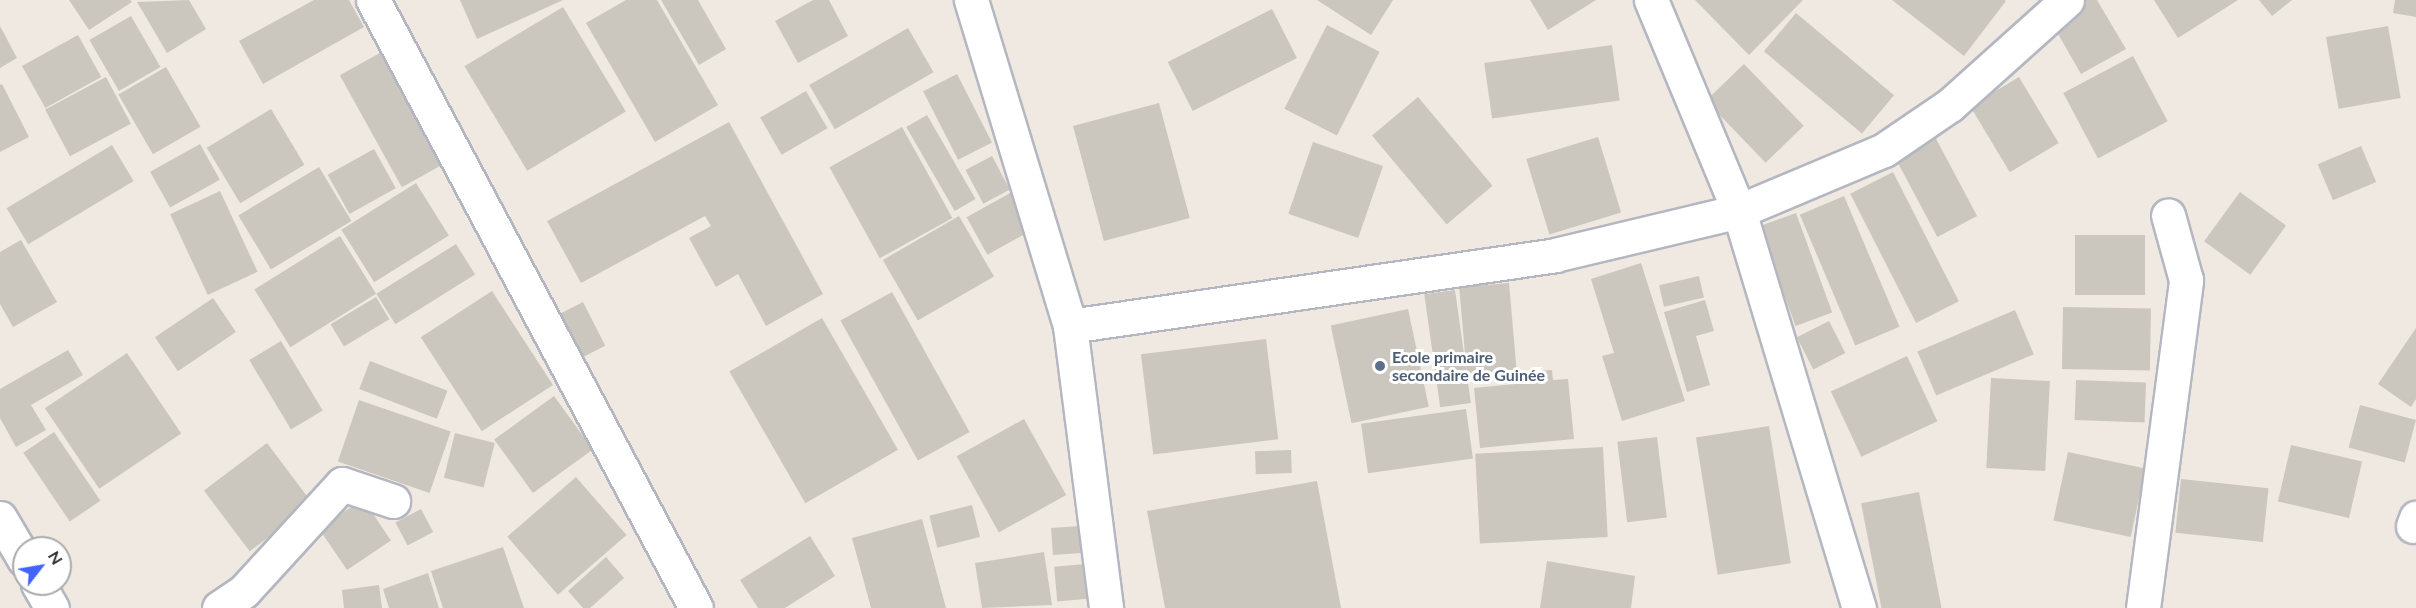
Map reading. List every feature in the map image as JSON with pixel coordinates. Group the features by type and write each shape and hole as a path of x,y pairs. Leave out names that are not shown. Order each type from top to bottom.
{"street":[{"path":"373,0 696,608"},
{"path":"971,0 1070,326 1106,608"},
{"path":"1650,0 1739,211 1859,608"},
{"path":"1070,326 1555,255 1739,211 1884,150 1950,105 2067,0"},
{"path":"2143,608 2186,280 2168,216"},
{"path":"219,608 244,591 342,484 393,501"},
{"path":"0,518 12,538"}],"building":[{"path":"69,0 130,0 132,2 89,30"},
{"path":"189,0 206,29 167,53 137,2"},
{"path":"314,0 349,0 364,27 263,84 239,41"},
{"path":"460,0 563,0 477,39"},
{"path":"626,0 657,0 718,105 655,142 586,23"},
{"path":"661,0 698,0 726,49 699,65"},
{"path":"813,0 829,0 848,36 798,63 775,21"},
{"path":"1317,0 1393,0 1371,35"},
{"path":"1530,0 1596,0 1548,30"},
{"path":"1695,0 1803,0 1749,55"},
{"path":"1892,0 2004,0 2006,1 1964,56"},
{"path":"2084,0 2097,0 2126,49 2081,74 2050,20"},
{"path":"2154,0 2238,0 2178,38"},
{"path":"2259,0 2292,0 2272,16"},
{"path":"2395,0 2416,0 2416,17 2393,13"},
{"path":"563,7 626,112 527,171 464,66"},
{"path":"1272,9 1297,58 1193,111 1168,62"},
{"path":"1796,13 1894,95 1862,134 1764,51"},
{"path":"131,16 160,67 119,91 89,40"},
{"path":"1327,25 1380,52 1337,136 1284,109"},
{"path":"0,26 17,58 0,68"},
{"path":"2388,26 2401,98 2339,109 2326,37"},
{"path":"908,28 934,72 835,129 809,85"},
{"path":"78,35 101,77 45,108 22,66"},
{"path":"1612,45 1620,100 1492,118 1484,63"},
{"path":"387,49 449,161 402,187 340,75"},
{"path":"2133,56 2168,121 2098,158 2063,93"},
{"path":"1744,64 1804,126 1766,163 1706,101"},
{"path":"166,67 200,127 153,154 118,94"},
{"path":"957,74 992,143 958,160 923,91"},
{"path":"106,77 131,124 70,156 45,109"},
{"path":"2019,77 2059,143 2010,172 1970,106"},
{"path":"2,84 29,137 0,152 0,85"},
{"path":"806,91 828,128 782,155 760,118"},
{"path":"1418,97 1493,186 1447,224 1372,136"},
{"path":"1159,103 1190,218 1104,241 1073,126"},
{"path":"271,109 304,165 240,203 207,148"},
{"path":"927,115 976,199 955,211 906,127"},
{"path":"729,122 823,294 766,326 738,274 716,287 689,238 711,226 705,216 581,283 547,221"},
{"path":"902,127 952,218 880,258 829,167"},
{"path":"1933,133 1977,216 1937,237 1893,154"},
{"path":"1598,137 1621,213 1549,234 1526,159"},
{"path":"1313,142 1383,166 1358,238 1288,214"},
{"path":"200,144 220,180 170,207 150,172"},
{"path":"112,145 134,181 28,244 7,208"},
{"path":"2361,146 2376,182 2333,200 2318,164"},
{"path":"374,149 396,188 349,214 328,175"},
{"path":"992,156 1010,190 983,204 966,170"},
{"path":"319,167 351,221 271,269 238,215"},
{"path":"1893,172 1959,301 1916,323 1850,194"},
{"path":"416,183 449,236 374,282 341,230"},
{"path":"220,191 258,272 208,295 170,214"},
{"path":"1012,192 1033,230 987,255 967,217"},
{"path":"2240,192 2286,226 2250,275 2204,241"},
{"path":"1844,196 1899,327 1855,345 1800,215"},
{"path":"1796,213 1832,313 1796,326 1759,226"},
{"path":"959,216 994,277 918,321 883,260"},
{"path":"2075,235 2145,235 2145,295 2075,295"},
{"path":"340,236 376,294 290,347 254,290"},
{"path":"21,240 57,302 13,327 0,304 0,252"},
{"path":"456,244 475,275 395,324 376,294"},
{"path":"1641,263 1685,401 1622,421 1602,356 1614,353 1591,279"},
{"path":"1699,276 1704,297 1664,307 1659,285"},
{"path":"1509,283 1517,370 1467,374 1459,287"},
{"path":"1455,290 1471,403 1440,407 1424,294"},
{"path":"492,291 553,385 482,431 421,337"},
{"path":"892,292 970,432 918,461 840,321"},
{"path":"376,297 389,319 344,347 331,324"},
{"path":"213,298 236,332 178,371 155,337"},
{"path":"1705,300 1714,331 1696,336 1710,385 1687,392 1664,312"},
{"path":"583,302 605,346 578,360 555,316"},
{"path":"2063,307 2151,309 2150,371 2062,369"},
{"name":"Ecole primaire secondaire de Guinée","path":"1408,309 1429,407 1352,423 1331,325"},
{"path":"2015,310 2034,354 1936,396 1917,351"},
{"path":"822,318 898,450 805,503 729,372"},
{"path":"1829,321 1845,353 1813,369 1797,337"},
{"path":"2416,328 2416,399 2411,407 2378,384"},
{"path":"1266,339 1278,439 1153,455 1141,354"},
{"path":"281,341 323,410 291,429 249,360"},
{"path":"68,350 83,375 31,405 46,430 16,447 0,418 0,389"},
{"path":"127,353 181,433 99,489 45,408"},
{"path":"1907,356 1937,421 1861,457 1831,391"},
{"path":"370,361 447,391 437,419 359,389"},
{"path":"1552,370 1553,380 1568,379 1574,439 1480,448 1474,388 1515,384 1514,373"},
{"path":"1991,378 2050,381 2045,471 1986,468"},
{"path":"2076,380 2146,382 2145,422 2075,420"},
{"path":"554,396 593,449 533,493 494,439"},
{"path":"359,400 451,432 430,493 338,461"},
{"path":"2360,405 2416,420 2405,463 2349,448"},
{"path":"1466,409 1473,459 1368,473 1361,424"},
{"path":"1024,419 1066,495 999,532 957,456"},
{"path":"1769,426 1791,563 1718,575 1696,438"},
{"path":"54,432 100,501 70,522 23,453"},
{"path":"455,433 495,443 484,488 444,478"},
{"path":"1657,437 1667,517 1627,522 1617,442"},
{"path":"267,443 313,504 250,551 204,491"},
{"path":"2291,445 2362,461 2349,518 2278,502"},
{"path":"1603,447 1608,537 1480,544 1475,454"},
{"path":"1291,450 1292,473 1256,474 1255,451"},
{"path":"2068,452 2145,468 2131,537 2053,520"},
{"path":"576,477 627,535 558,595 507,537"},
{"path":"2181,479 2269,488 2263,542 2175,533"},
{"path":"1317,481 1341,608 1165,608 1147,511"},
{"path":"1919,492 1942,608 1881,608 1861,503"},
{"path":"363,499 391,540 347,570 319,529"},
{"path":"972,505 980,537 937,548 929,516"},
{"path":"421,509 433,532 408,546 395,523"},
{"path":"922,519 946,608 871,608 852,538"},
{"path":"1079,526 1081,553 1053,555 1051,528"},
{"path":"810,536 835,576 785,608 758,608 740,580"},
{"path":"503,547 524,608 443,608 431,571"},
{"path":"1044,552 1052,605 982,608 975,563"},
{"path":"606,557 624,578 590,608 583,608 568,591"},
{"path":"1547,561 1635,576 1631,608 1540,608"},
{"path":"1096,563 1099,598 1057,602 1054,567"},
{"path":"428,573 439,608 389,608 383,589"},
{"path":"379,585 382,608 344,608 342,590"}],"place":[{"name":"Ecole primaire secondaire de Guinée","path":"1380,366"}]}
